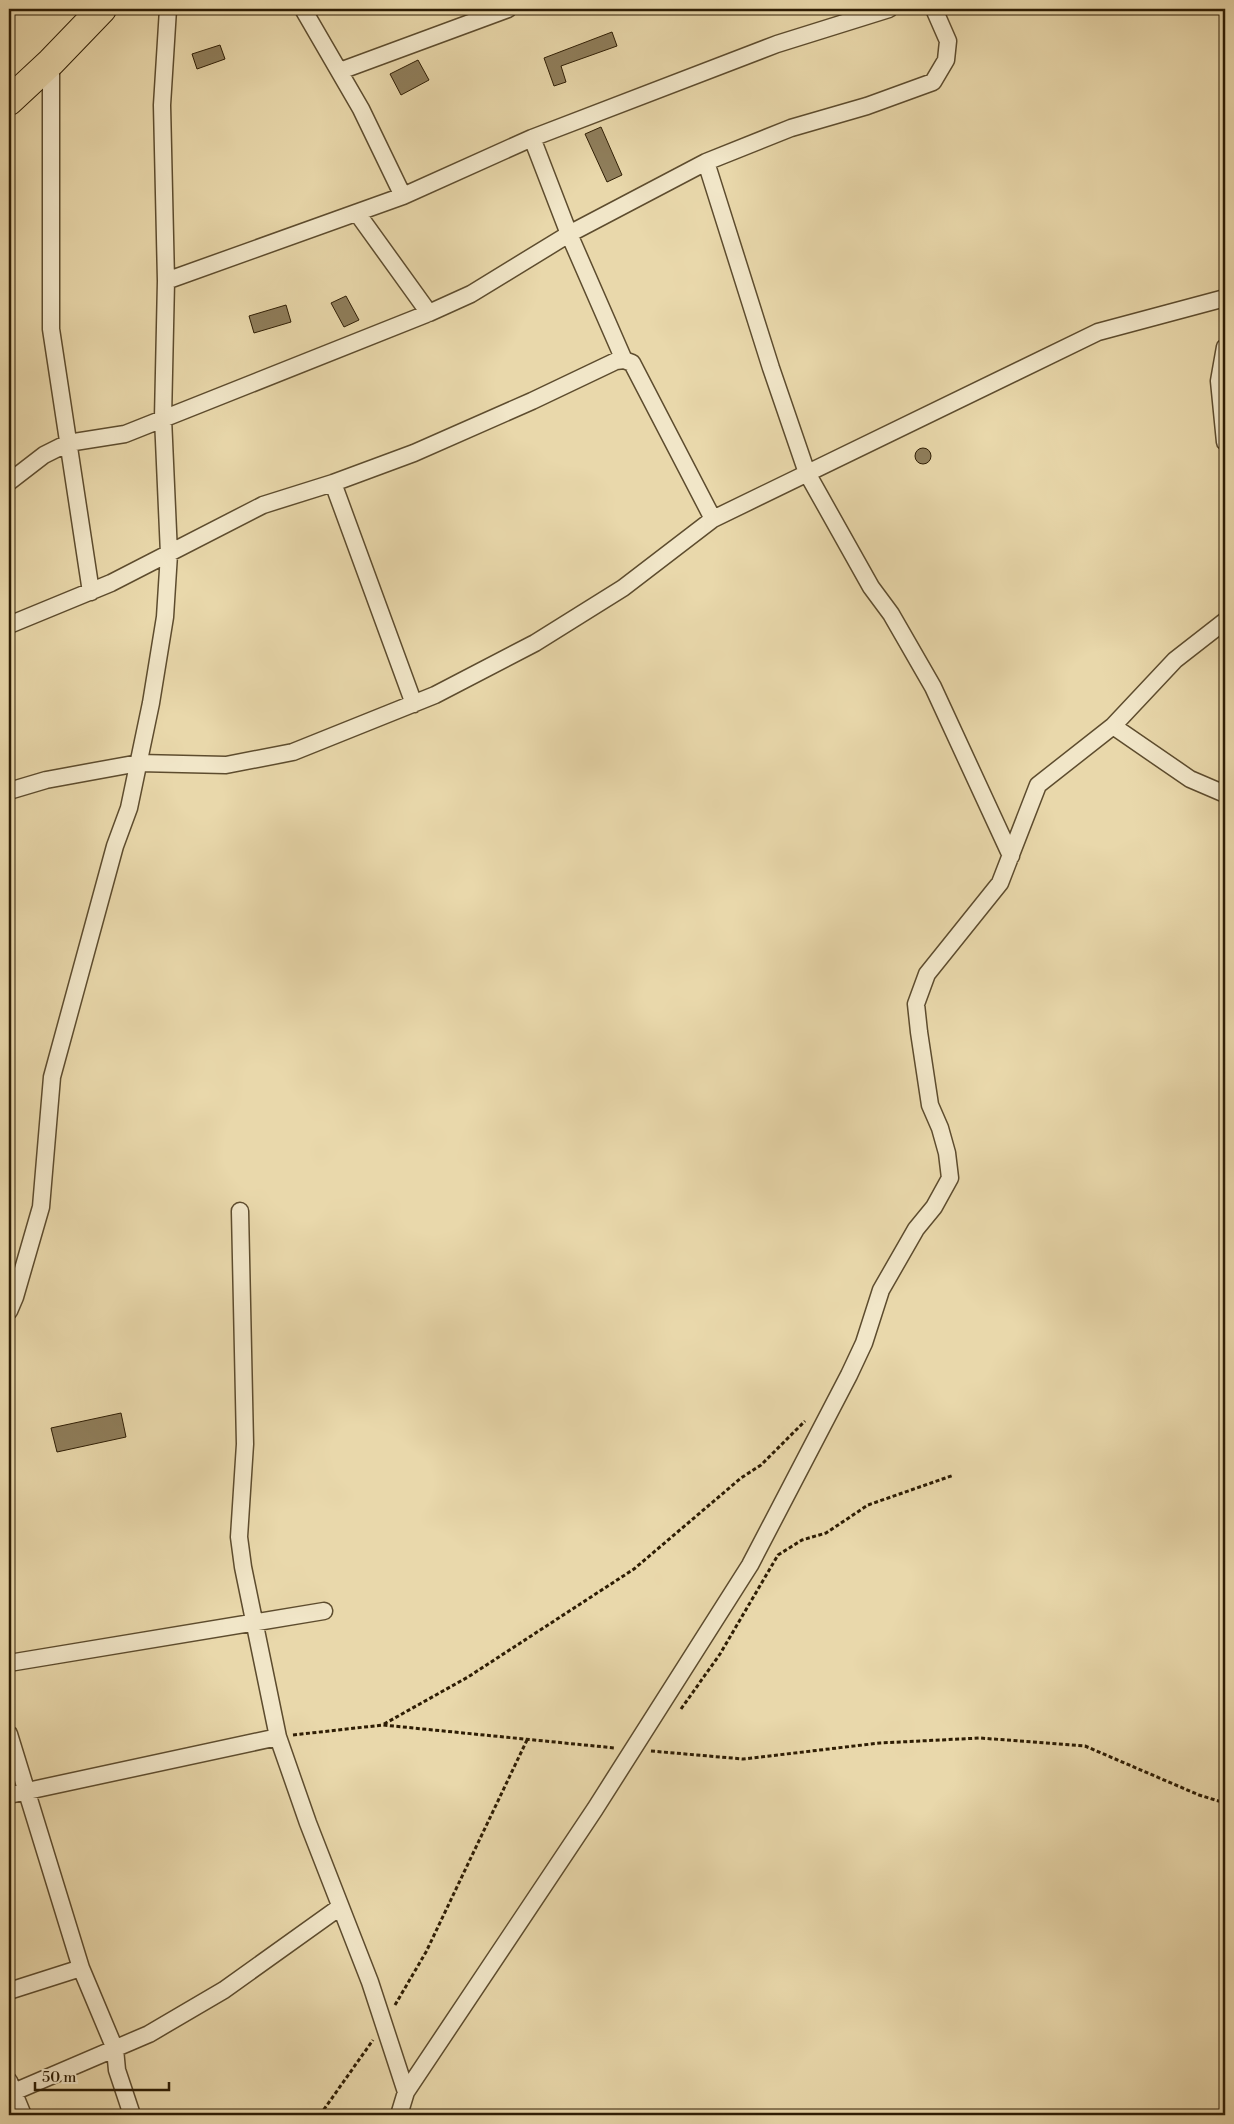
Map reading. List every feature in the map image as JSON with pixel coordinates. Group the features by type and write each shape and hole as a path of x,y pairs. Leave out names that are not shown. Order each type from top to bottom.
{"highway":[{"path":"9,101 51,62 89,14"}],"street":[{"path":"9,1323 12,1304 41,1207 52,1077 115,846 129,808 151,704 165,617 169,554 163,418 166,280 162,105 168,9"},
{"path":"303,9 340,71 403,196"},
{"path":"340,71 508,9"},
{"path":"166,280 403,196 532,138 777,44 889,9"},
{"path":"9,482 44,456 68,443 125,434 429,313 471,294 569,234 706,162 791,128 867,106 933,82 946,60 948,41 934,9"},
{"path":"51,62 51,329 91,592"},
{"path":"532,138 569,234 624,360"},
{"path":"706,162 771,368 807,473 870,588 891,614 932,687 1011,856"},
{"path":"357,213 429,313"},
{"path":"9,791 46,780 139,763 226,766 293,752 414,704 535,643 623,588 713,519 1098,332 1225,298"},
{"path":"1225,347 1219,381 1225,442"},
{"path":"9,625 91,592 264,505 333,483 414,453 532,401 604,366 624,360 632,363 713,519"},
{"path":"333,483 414,704"},
{"path":"399,2115 406,2092 595,1809 750,1565 849,1376 864,1342 881,1290 916,1229 934,1207 950,1178 947,1153 940,1128 930,1105 916,1004 927,974 1000,883 1038,785 1113,726 1175,660 1225,621"},
{"path":"1113,726 1190,779 1225,794"},
{"path":"240,1210 245,1444 239,1537 253,1622 278,1736 340,1907 370,1982 406,2092"},
{"path":"9,1663 324,1611"},
{"path":"9,1734 81,1968 115,2048 117,2070 132,2115"},
{"path":"9,1796 278,1736"},
{"path":"23,2115 10,2089 149,2034 224,1990 340,1907"},
{"path":"9,1991 81,1968"}],"path":[{"path":"383,1725 468,1677 634,1569 741,1478 761,1465 809,1417"},
{"path":"679,1711 720,1654 778,1555 802,1540 826,1534 868,1506 954,1475"},
{"path":"278,1736 383,1725 631,1750"},
{"path":"656,1743 651,1751 743,1759 880,1743 980,1738 1085,1746 1200,1795 1225,1803"},
{"path":"320,2115 384,2024 426,1952 527,1740"}],"building":[{"path":"612,32 617,46 561,66 566,82 554,86 544,58"},
{"path":"220,45 225,59 197,69 192,54"},
{"path":"418,60 429,80 401,95 390,74"},
{"path":"601,127 622,175 607,182 585,134"},
{"path":"346,296 359,320 344,327 331,303"},
{"path":"286,305 291,322 254,333 249,316"},
{"path":"920,448 926,448 931,453 929,462 920,464 915,459 915,453"},
{"path":"121,1413 126,1437 57,1452 51,1428"}]}
